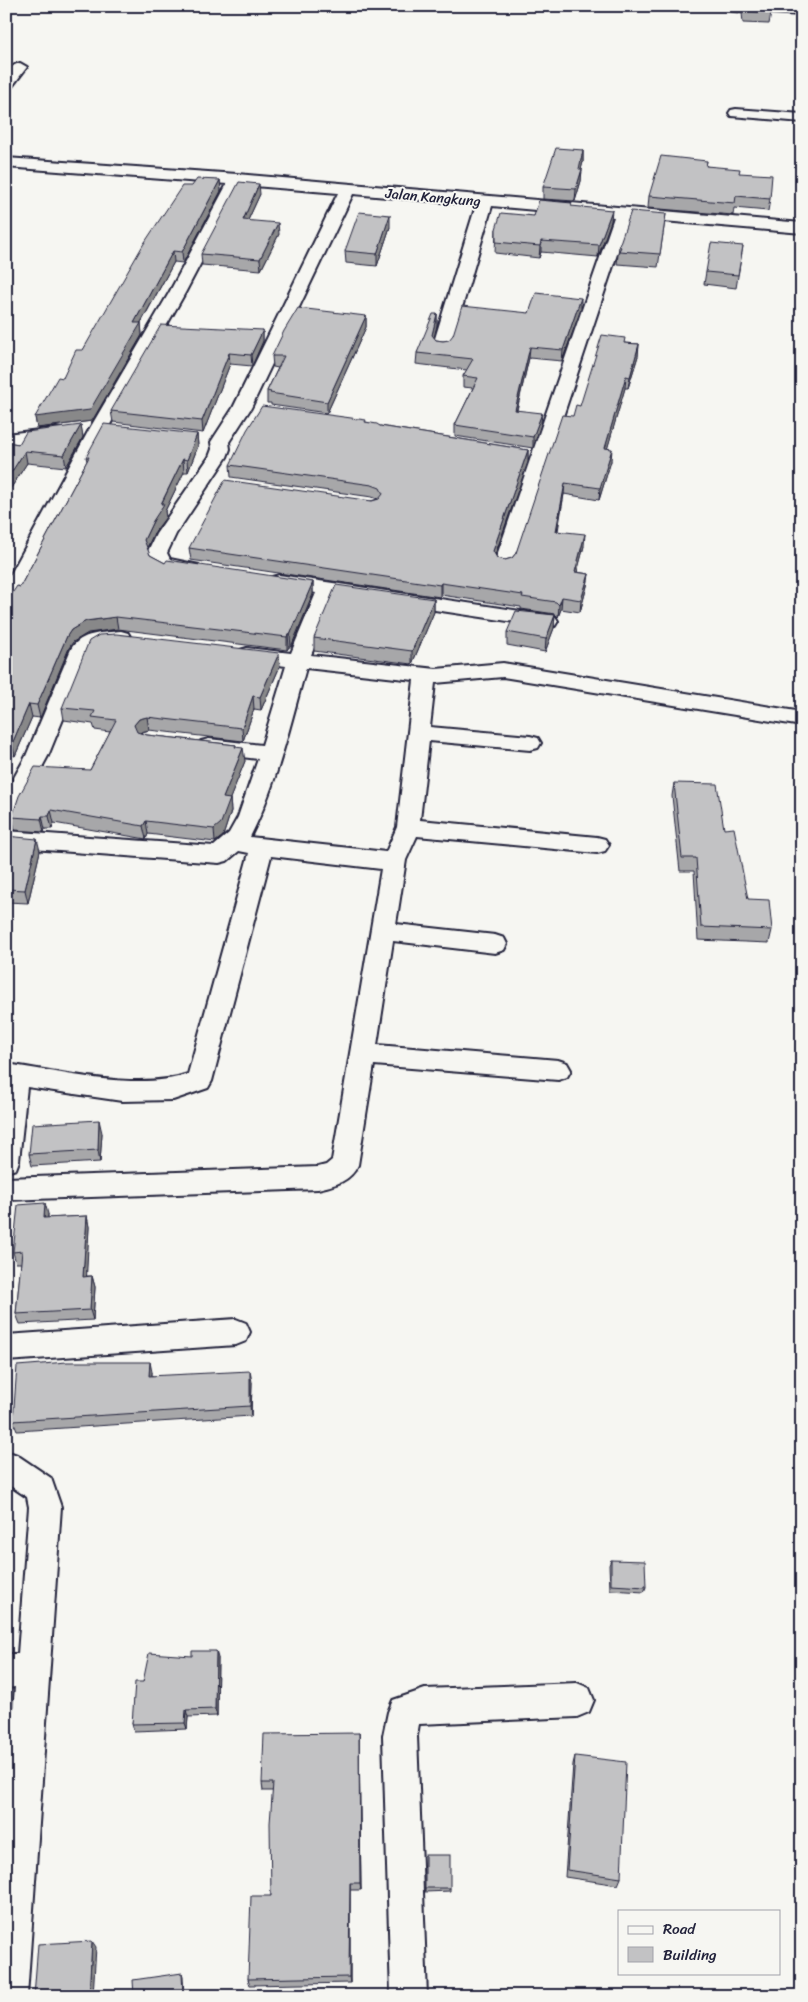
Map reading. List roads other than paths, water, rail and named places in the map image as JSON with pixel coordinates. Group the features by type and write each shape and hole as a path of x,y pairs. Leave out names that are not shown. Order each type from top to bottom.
{"street":[{"path":"734,7 802,11"},
{"path":"6,84 20,67"},
{"path":"736,113 802,118"},
{"name":"Jalan Kangkung","path":"6,162 237,179 802,228"},
{"path":"6,602 92,430 177,293 237,179"},
{"path":"211,571 162,564 157,552 166,534 210,482 221,450 210,441 242,408 347,190"},
{"path":"442,345 485,202"},
{"path":"504,564 539,456 623,213"},
{"path":"242,408 261,410"},
{"path":"6,440 92,430"},
{"path":"520,453 539,456"},
{"path":"260,578 548,621"},
{"path":"6,839 219,855 238,838 249,817 271,753 298,661 328,588"},
{"path":"6,813 37,756 81,649 96,640 118,638 137,640"},
{"path":"232,653 436,676 503,670 802,720"},
{"path":"6,1189 318,1178 334,1174 345,1165 394,860 402,845 408,827 425,675"},
{"path":"419,733 530,744"},
{"path":"187,743 271,753"},
{"path":"408,827 597,845"},
{"path":"232,844 384,861 394,860"},
{"path":"6,1162 11,1075 122,1091 173,1090 199,1081 262,847"},
{"path":"382,931 495,944"},
{"path":"362,1054 558,1070"},
{"path":"6,1348 236,1332"},
{"path":"8,1996 19,1670 45,1507 40,1488 12,1473"},
{"path":"409,1996 400,1736 405,1712 425,1706 577,1700"}]}
